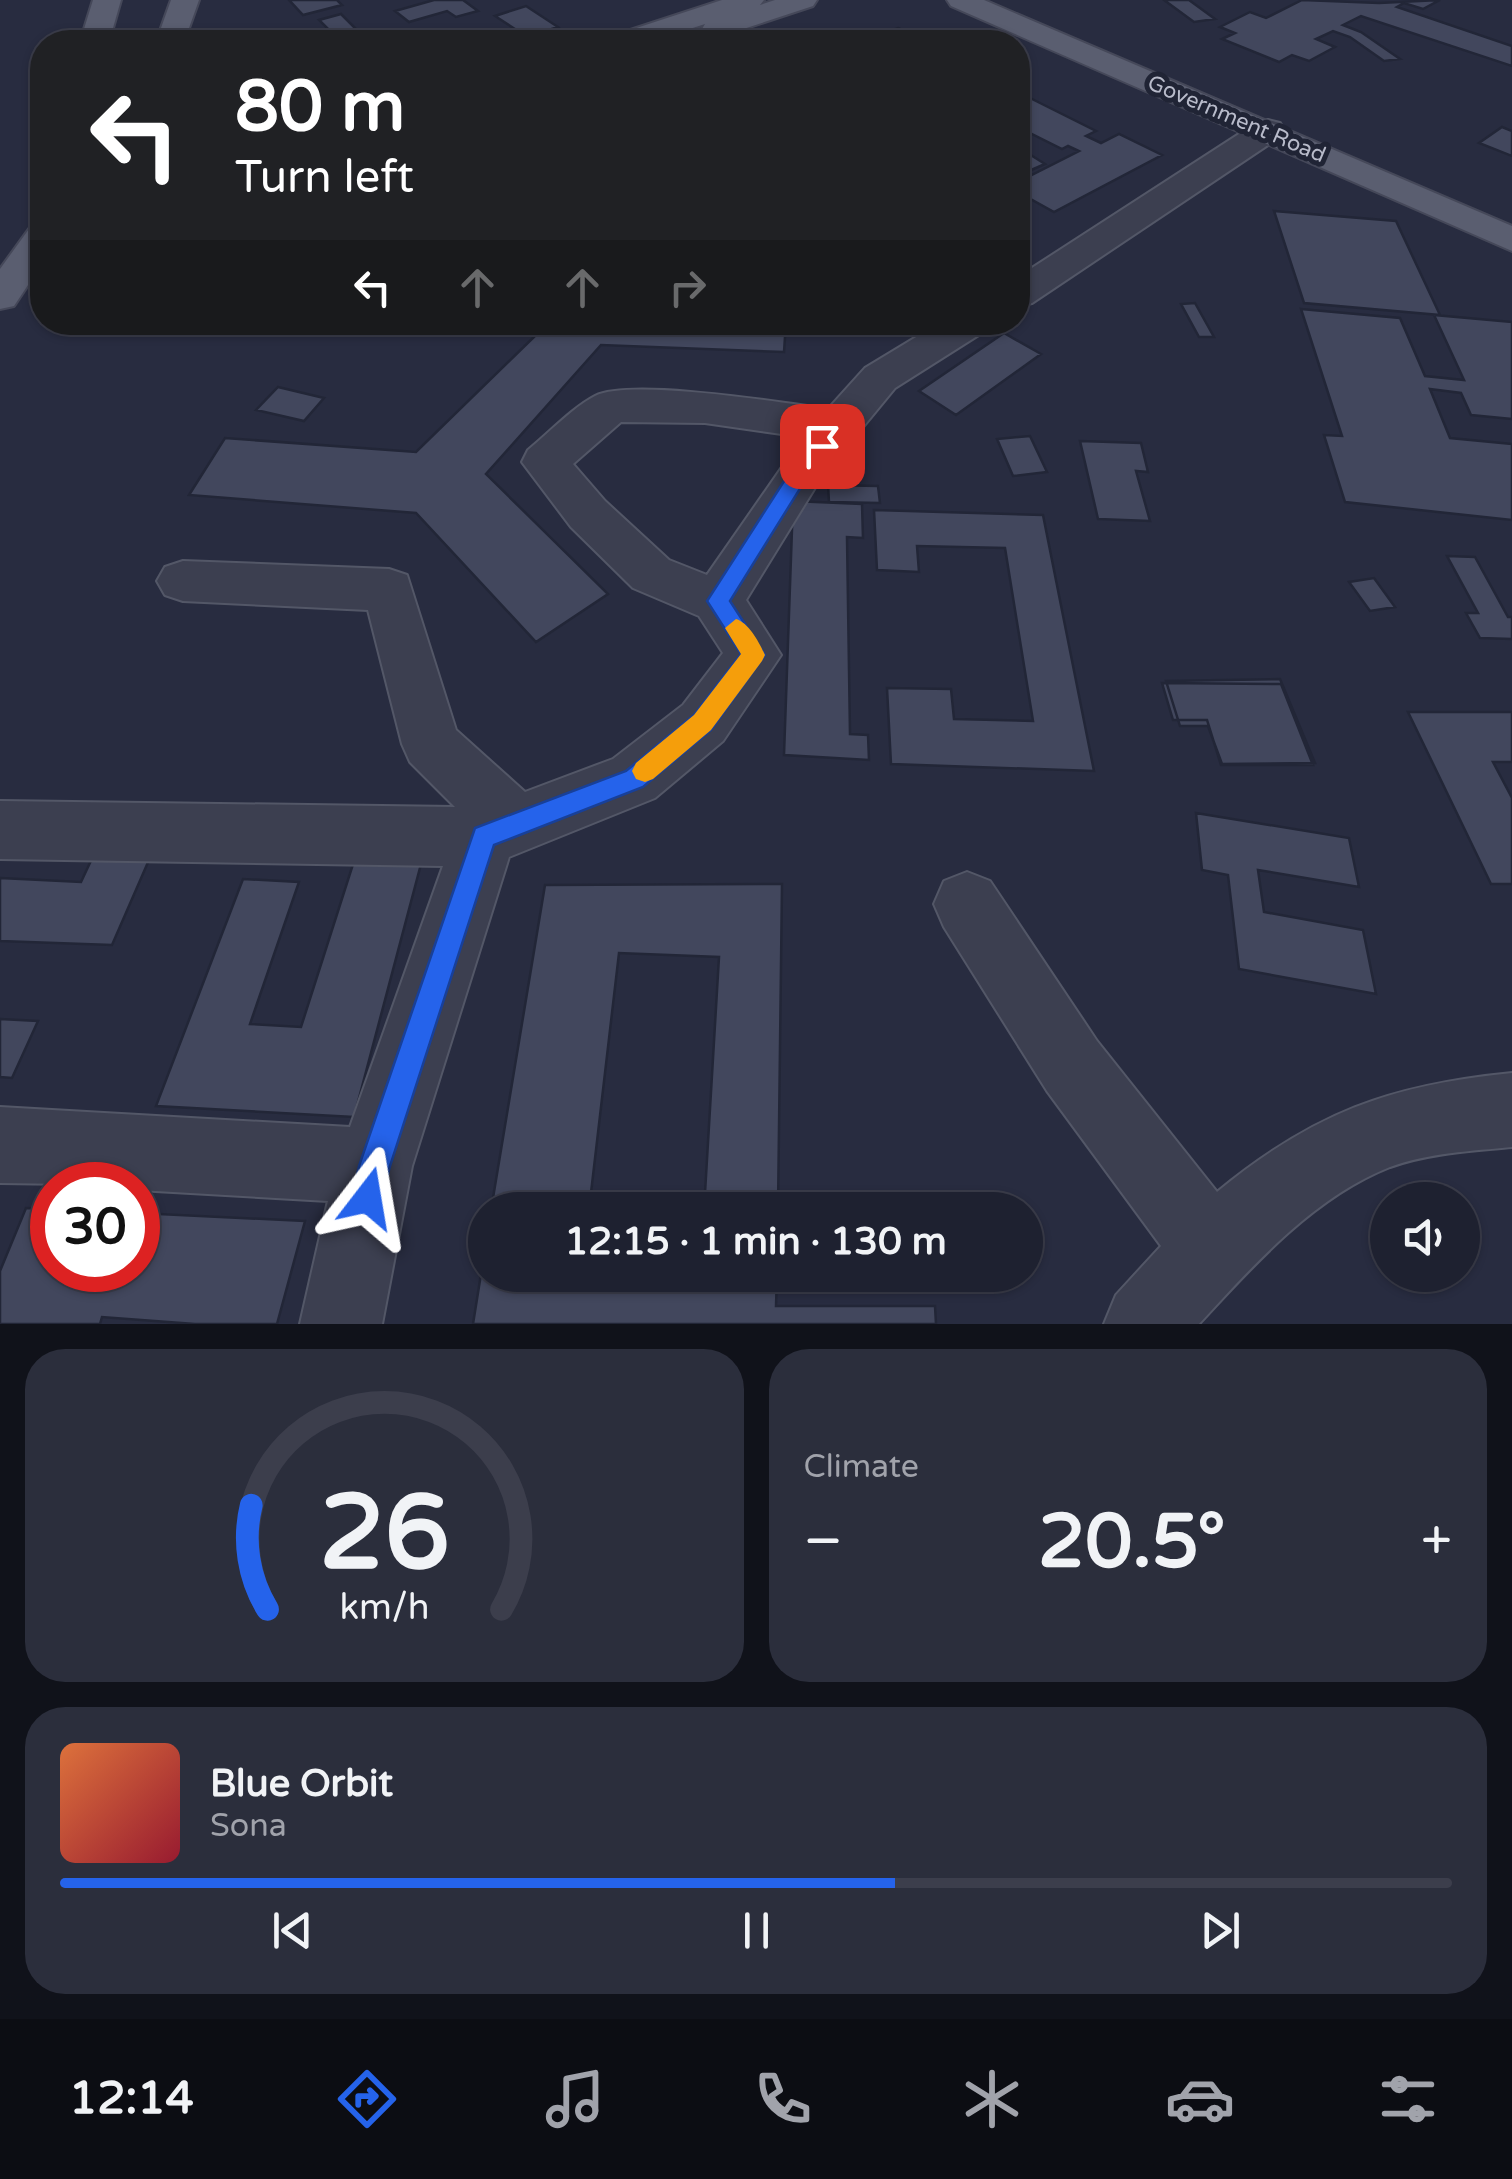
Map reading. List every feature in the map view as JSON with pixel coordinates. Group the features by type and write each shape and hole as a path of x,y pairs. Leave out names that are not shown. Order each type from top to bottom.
{"main road":[{"path":"99,30 108,0"},
{"path":"174,30 185,0"},
{"path":"659,30 750,0"},
{"path":"712,30 803,0"},
{"name":"Government Road","path":"961,0 1268,130 1512,240"},
{"path":"0,297 30,248"}],"street":[{"path":"1030,286 1268,130"},
{"path":"718,601 804,466 880,378 950,335"},
{"path":"0,830 500,831 634,780 703,723 754,655 718,601 651,574 588,514 546,462 610,407 705,408 840,426"},
{"path":"182,581 389,590 431,744 500,831"},
{"path":"341,1324 374,1166 500,831"},
{"path":"967,904 1072,1066 1212,1249"},
{"path":"1146,1324 1212,1249 1310,1170 1363,1140 1432,1119 1512,1110"},
{"path":"0,1145 374,1166"}],"building":[{"path":"289,0 337,0 342,5 303,15"},
{"path":"434,0 463,0 478,11 456,17 447,11 409,22 395,11"},
{"path":"1164,0 1189,0 1215,19 1194,22"},
{"path":"1302,0 1440,0 1423,9 1404,3 1397,7 1512,46 1512,66 1361,16 1343,25 1361,32 1400,59 1384,61 1350,37 1333,31 1316,39 1335,47 1309,61 1292,55 1279,62 1222,39 1235,33 1220,27 1250,12 1266,18"},
{"path":"526,6 558,27 516,30 495,16"},
{"path":"341,14 357,30 329,30 319,20"},
{"path":"1030,98 1096,131 1086,136 1101,143 1119,134 1162,155 1054,212 1030,199 1030,176 1079,151 1068,146 1062,149 1030,133"},
{"path":"1502,127 1512,131 1512,156 1479,143"},
{"path":"1030,155 1045,164 1030,171"},
{"path":"1274,211 1396,221 1440,315 1304,303"},
{"path":"1195,303 1214,337 1199,337 1181,304"},
{"path":"1301,309 1400,318 1425,376 1464,380 1434,315 1512,322 1512,419 1471,415 1461,393 1430,389 1450,438 1512,444 1512,520 1345,502 1324,435 1342,436"},
{"path":"536,335 785,335 784,352 601,345 486,474 608,594 536,642 416,513 189,495 225,438 416,452"},
{"path":"1001,335 1041,354 956,415 919,391"},
{"path":"278,387 324,398 304,421 256,410"},
{"path":"1030,436 1047,472 1013,476 997,439"},
{"path":"1080,441 1141,443 1148,472 1136,471 1150,521 1098,519"},
{"path":"828,485 878,486 880,503 829,502"},
{"path":"793,501 862,504 863,538 847,537 850,734 868,735 869,760 784,755"},
{"path":"874,510 1043,515 1094,771 891,764 887,688 951,689 954,719 1033,721 1005,548 917,546 919,572 877,570"},
{"path":"1447,556 1475,557 1508,617 1512,617 1512,639 1480,638 1466,613 1478,613"},
{"path":"1374,578 1395,607 1370,611 1349,582"},
{"path":"1280,679 1315,763 1222,764 1208,726 1180,726 1166,681"},
{"path":"1162,683 1281,684 1313,765 1221,765 1207,720 1173,720"},
{"path":"1408,712 1512,712 1512,762 1493,762 1512,798 1512,884 1491,884"},
{"path":"1196,813 1349,838 1359,887 1258,870 1264,912 1363,930 1376,994 1239,969 1228,875 1202,870"},
{"path":"103,835 159,837 112,945 0,941 0,878 81,882"},
{"path":"354,861 421,864 354,1117 156,1106 243,879 299,882 250,1024 301,1027"},
{"path":"782,884 778,1192 705,1192 719,957 619,953 591,1192 494,1192 545,885"},
{"path":"0,1019 38,1021 12,1078 0,1077"},
{"path":"26,1208 30,1208 30,1292 160,1292 160,1214 305,1221 277,1324 195,1324 102,1317 100,1324 0,1324 0,1271"},
{"path":"478,1292 776,1292 776,1306 935,1306 936,1324 473,1324"}],"slow traffic":[{"path":"645,771 703,723 754,655 736,628"}],"route":[{"path":"368,1198 374,1166 484,837 634,780 703,723 754,655 718,601 804,466 822,446"}]}
